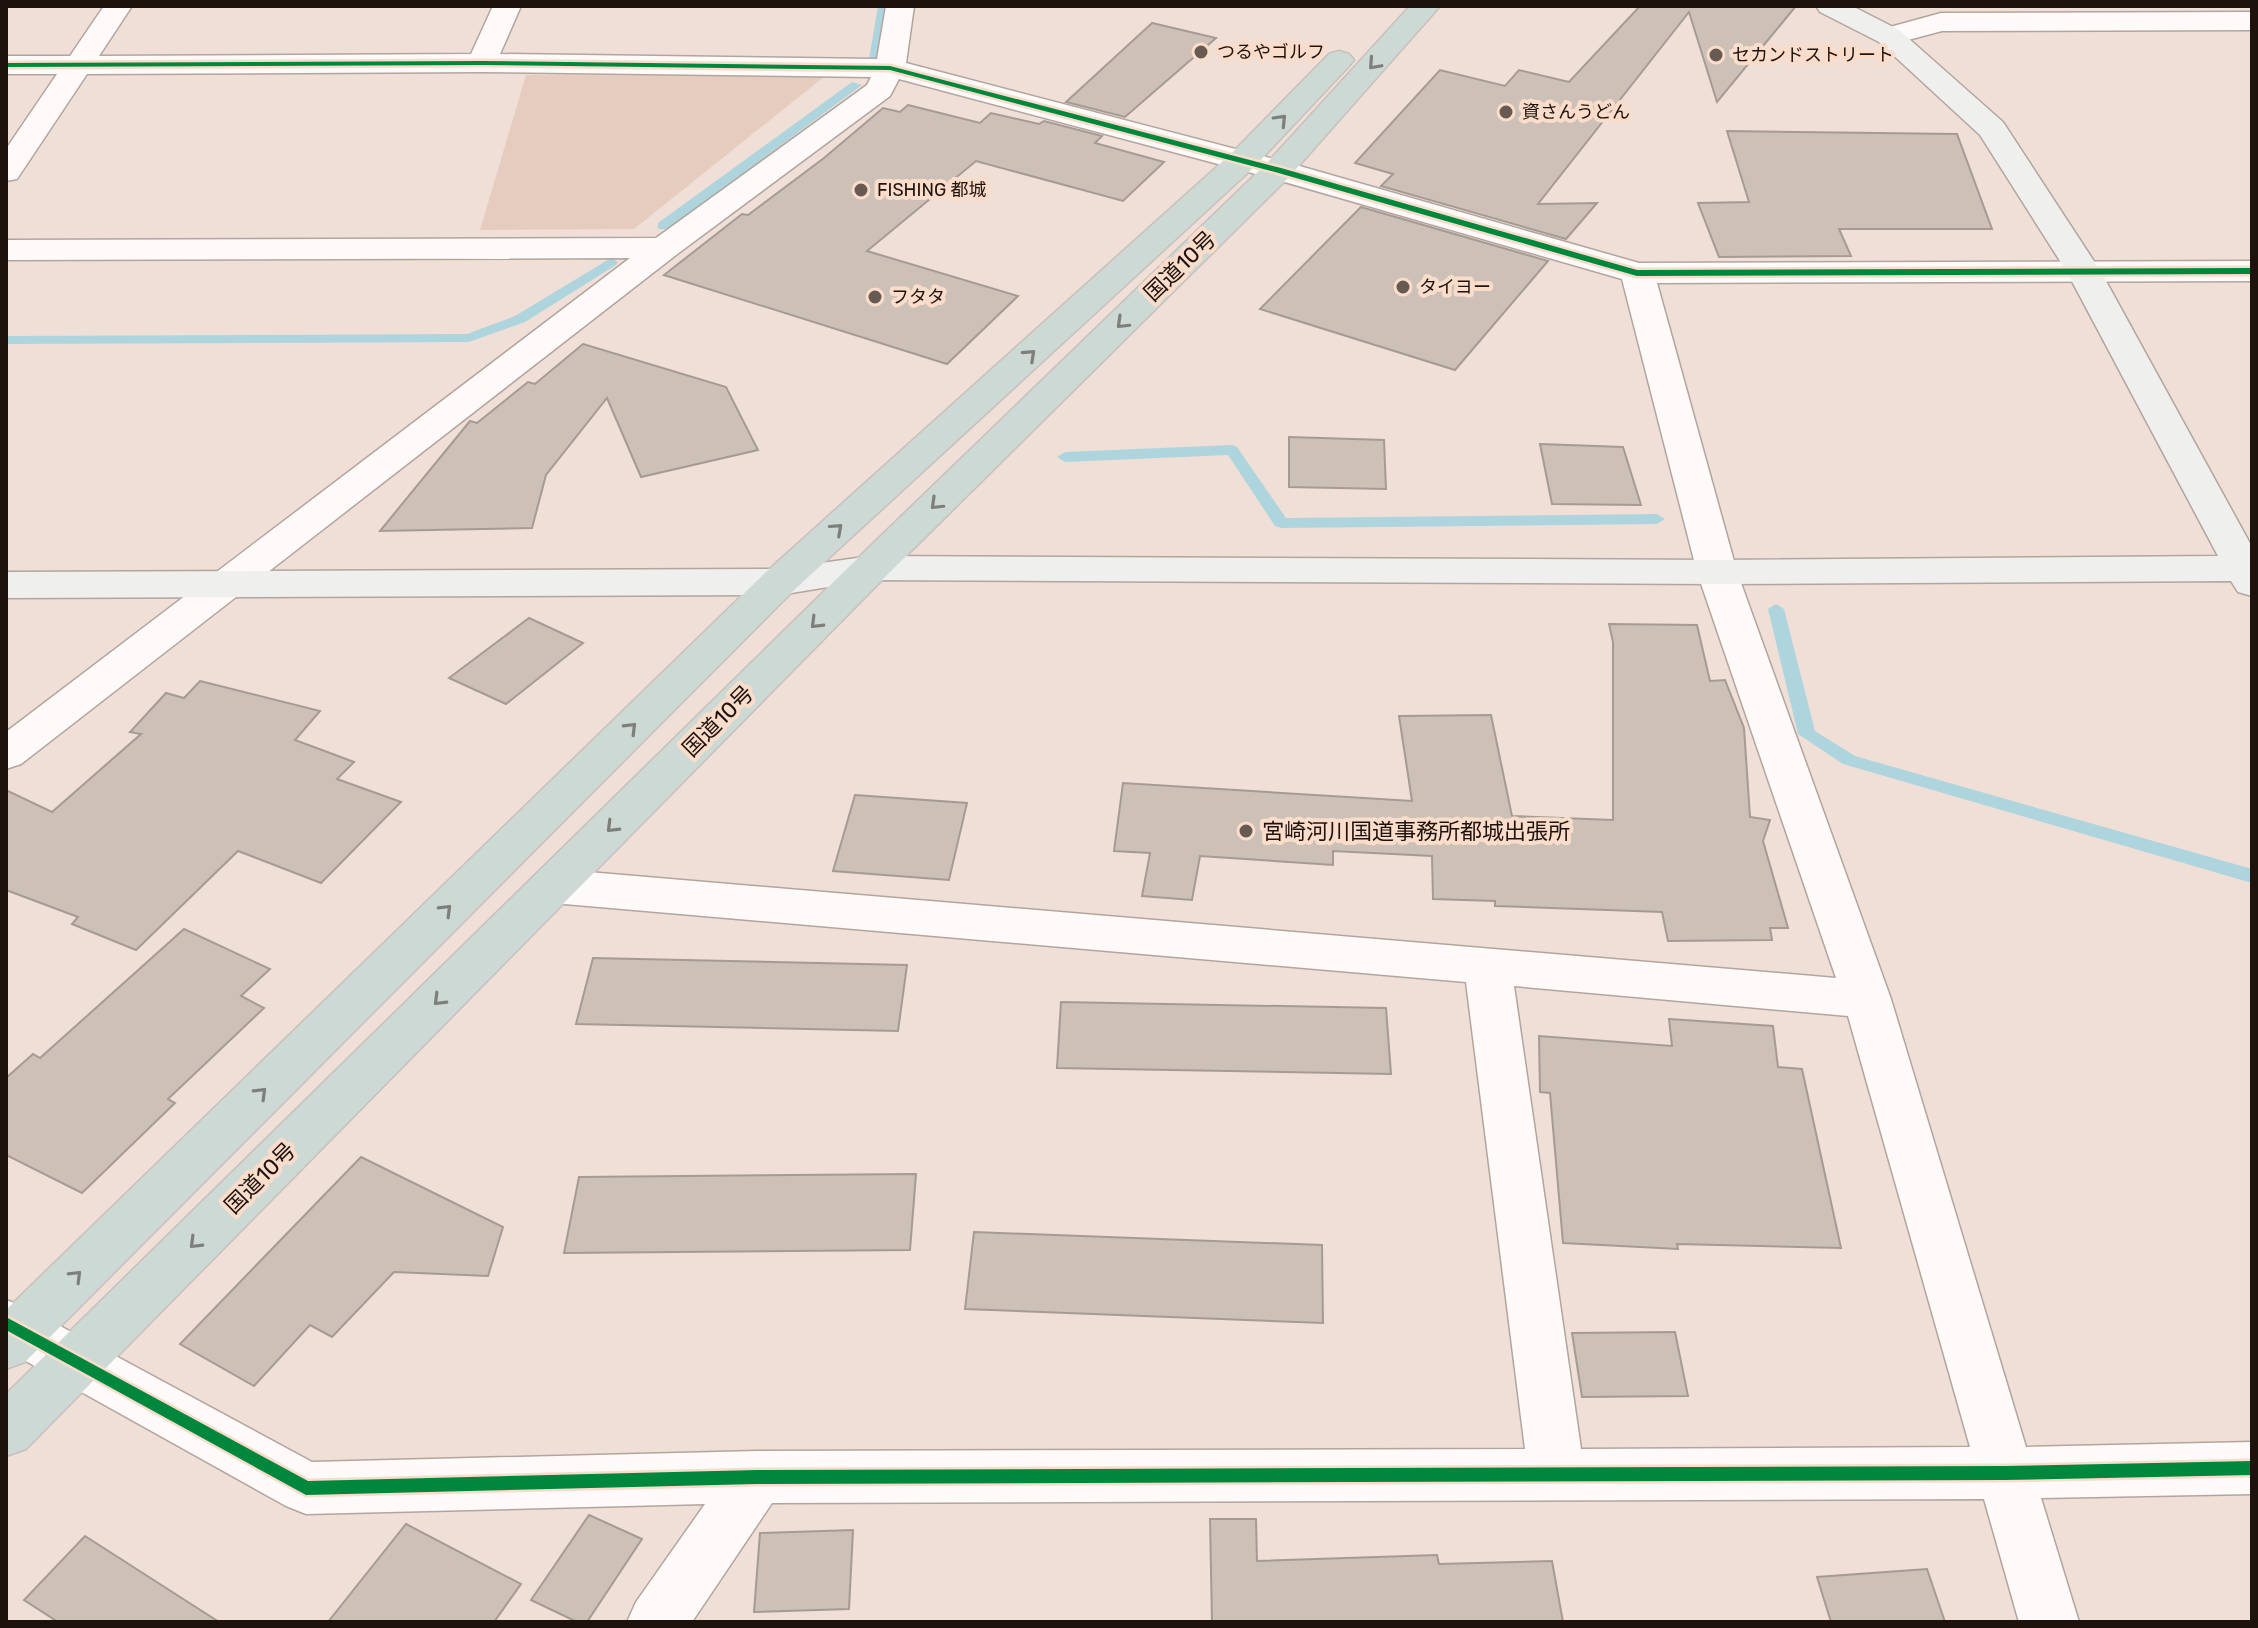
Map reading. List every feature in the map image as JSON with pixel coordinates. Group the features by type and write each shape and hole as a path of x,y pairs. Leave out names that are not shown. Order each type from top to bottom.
{"highway":[{"name":"国道10号","path":"11,1333 779,582 1242,161 1390,6"},
{"name":"国道10号","path":"6,1431 871,568 1278,170 1426,6"}],"street":[{"path":"6,172 118,6"},
{"path":"482,63 507,6"},
{"path":"6,754 664,248 879,90 890,68 900,6"},
{"path":"6,585 779,582 871,568 2249,573 2084,272 1992,129 1943,81 1889,36 1830,6"},
{"path":"1889,36 1936,14 2252,21"},
{"path":"6,65 482,63 890,68 1278,170 1637,273 2252,271"},
{"path":"6,250 664,248"},
{"path":"1637,273 1717,572 1867,999 2049,1622"},
{"path":"553,886 1867,999"},
{"path":"1488,967 1556,1473"},
{"path":"11,1333 75,1363 306,1488 757,1477 2004,1473 2252,1468"},
{"path":"657,1622 757,1477"}],"shaded area":[{"path":"526,75 825,76 634,229 480,230"}],"building":[{"path":"1640,6 1796,6 1717,102 1689,12 1538,204 1597,203 1566,239 1381,186 1393,174 1355,163 1440,70 1505,86 1519,70 1569,82"},
{"path":"1152,23 1216,38 1125,117 1066,102"},
{"path":"908,105 980,123 991,113 1039,124 1044,121 1102,136 1095,143 1164,162 1123,201 976,161 867,251 1018,296 947,364 664,275 742,214 748,215 824,158 883,108 900,112"},
{"path":"1727,131 1957,134 1992,229 1839,229 1851,256 1719,257 1698,203 1749,202"},
{"name":"タイヨー","path":"1361,207 1548,261 1455,370 1260,309"},
{"path":"583,344 726,387 758,450 641,477 607,398 546,475 532,528 380,531 470,421 477,423 528,382 535,384"},
{"path":"1289,437 1384,440 1386,489 1289,487"},
{"path":"1540,444 1623,447 1641,505 1552,504"},
{"path":"529,618 583,643 506,704 449,678"},
{"path":"1609,624 1697,625 1710,681 1725,680 1744,728 1750,817 1770,820 1763,841 1788,928 1770,928 1772,940 1668,941 1662,912 1495,906 1495,901 1433,899 1432,856 1333,851 1333,865 1200,856 1192,900 1142,896 1150,853 1114,851 1123,783 1412,801 1399,716 1491,715 1512,816 1613,820 1613,642"},
{"path":"200,681 320,711 295,740 354,762 337,779 401,802 321,883 238,851 136,950 72,924 78,917 6,890 6,790 52,812 141,734 130,732 166,693 184,698"},
{"path":"855,795 967,803 949,880 833,871"},
{"path":"184,929 270,969 241,996 264,1008 168,1099 175,1103 82,1193 6,1155 6,1078 33,1054 40,1058"},
{"path":"593,958 907,965 898,1031 576,1024"},
{"path":"1061,1002 1386,1008 1391,1074 1057,1068"},
{"path":"1669,1019 1773,1026 1778,1067 1802,1069 1841,1248 1677,1244 1678,1249 1563,1243 1550,1093 1540,1092 1539,1036 1672,1046"},
{"path":"361,1157 503,1227 488,1276 394,1272 332,1337 310,1325 254,1386 180,1344"},
{"path":"916,1174 910,1250 564,1253 579,1177"},
{"path":"974,1232 1322,1245 1323,1323 965,1309"},
{"path":"1675,1332 1688,1396 1582,1397 1572,1333"},
{"path":"589,1515 642,1539 587,1622 577,1622 531,1600"},
{"path":"1210,1519 1256,1519 1257,1561 1437,1555 1439,1564 1552,1561 1563,1622 1212,1622"},
{"path":"406,1524 521,1584 494,1622 328,1622"},
{"path":"853,1530 849,1609 754,1612 760,1533"},
{"path":"85,1536 219,1622 58,1622 24,1600"},
{"path":"1927,1569 1945,1622 1831,1622 1817,1577"}],"waterway":[{"path":"875,59 884,6"},
{"path":"663,226 856,85"},
{"path":"6,340 469,338 520,319 611,262"},
{"path":"1065,457 1232,450 1281,523 1657,519"},
{"path":"1776,609 1807,734 1849,760 2252,876"}],"cycle path":[{"path":"6,65 482,63 890,68 1278,170 1637,273 2252,271"},
{"path":"6,1323 306,1488 757,1477 2004,1473 2252,1468"}],"place":[{"name":"つるやゴルフ","path":"1201,52"},
{"name":"セカンドストリート","path":"1716,55"},
{"name":"資さんうどん","path":"1506,112"},
{"name":"FISHING 都城","path":"861,190"},
{"name":"タイヨー","path":"1403,287"},
{"name":"フタタ","path":"875,297"},
{"name":"宮崎河川国道事務所都城出張所","path":"1246,831"}]}
